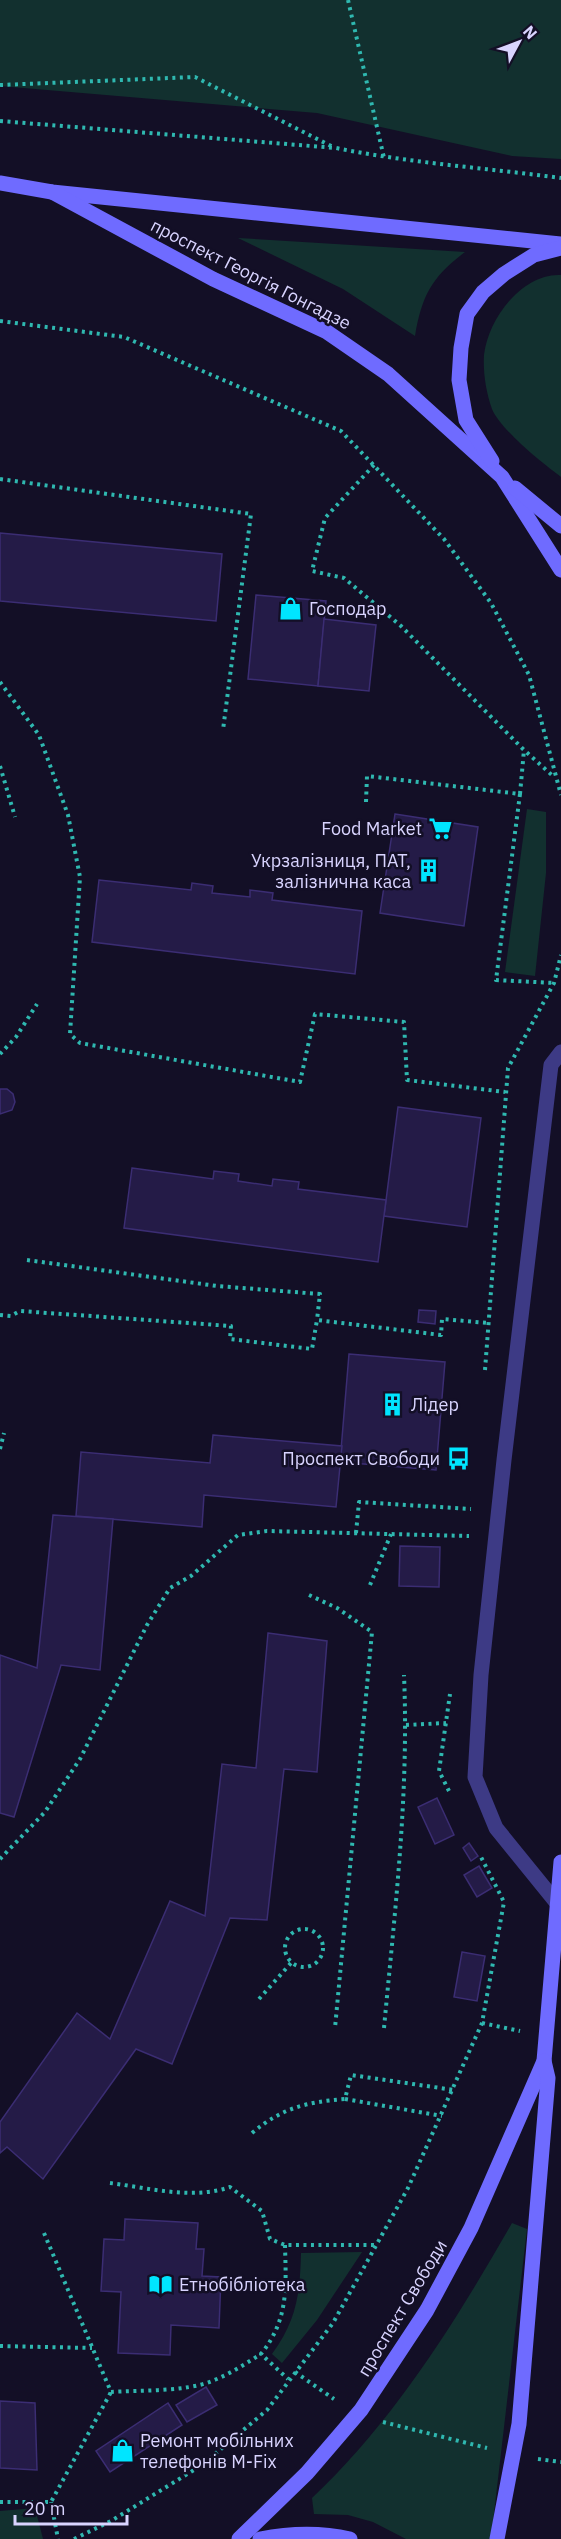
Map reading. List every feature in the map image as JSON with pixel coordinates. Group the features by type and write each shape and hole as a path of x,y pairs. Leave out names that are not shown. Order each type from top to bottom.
{"street":[{"name":"проспект Георгія Гонгадзе","path":"0,183 52,192 561,246"},
{"name":"проспект Георгія Гонгадзе","path":"52,192 213,279 327,332 388,374 502,477"},
{"path":"561,246 534,255 504,274 483,292 467,314 461,348 459,380 466,420 561,570"},
{"path":"502,477 561,526"},
{"name":"проспект Свободи","path":"497,2539 519,2424 548,2078 544,2061 561,1862"},
{"name":"проспект Свободи","path":"239,2539 307,2473 357,2415 428,2310 471,2228 544,2061"},
{"path":"260,2539 286,2534 318,2533 350,2539"}],"lane":[{"path":"556,1902 496,1828 475,1777 482,1675 516,1355 551,1065 561,1052"}],"path":[{"path":"348,0 384,158"},
{"path":"0,85 195,77 336,148"},
{"path":"0,121 336,148 384,158 490,168 561,178"},
{"path":"0,321 124,337 341,431 444,539 491,603 529,675 561,795"},
{"path":"374,465 325,518 312,571 344,578 401,626 524,750 556,778"},
{"path":"0,480 251,514 223,730"},
{"path":"0,682 39,735 68,815 80,877 70,1034 80,1043 300,1082 315,1014 404,1022 407,1080 506,1092"},
{"path":"524,750 496,980 554,983"},
{"path":"0,766 15,817"},
{"path":"366,802 367,776 520,794"},
{"path":"0,1054 16,1037 37,1004"},
{"path":"0,1315 11,1316 20,1311 231,1326 230,1339 312,1349 320,1294 218,1286 27,1260"},
{"path":"317,1320 441,1335 442,1319 488,1323"},
{"path":"0,1449 4,1433"},
{"path":"356,1533 359,1502 475,1509"},
{"path":"0,1859 45,1812 80,1760 147,1625 170,1588 191,1576 238,1535 267,1531 473,1536"},
{"path":"370,1585 391,1534"},
{"path":"309,1595 337,1608 372,1632 335,2028"},
{"path":"384,2028 403,1825 406,1725 404,1675"},
{"path":"406,1725 446,1723"},
{"path":"303,1928 314,1931 321,1938 323,1949 321,1957 309,1967 291,1963 284,1949 290,1934 303,1928"},
{"path":"259,1999 291,1963"},
{"path":"74,2539 111,2521 202,2465 267,2410 288,2379 333,2323 378,2245 408,2188 468,2059"},
{"path":"345,2099 351,2075 454,2090"},
{"path":"252,2133 267,2120 283,2112 322,2101 345,2099 442,2116"},
{"path":"110,2183 197,2193 215,2192 230,2187 262,2211 270,2239 285,2245 378,2245"},
{"path":"44,2233 111,2392"},
{"path":"111,2392 210,2383 241,2368 261,2354 271,2341 281,2321 286,2294 285,2245"},
{"path":"0,2346 92,2348"},
{"path":"261,2354 288,2379"},
{"path":"295,2372 357,2415 513,2454 561,2463"},
{"path":"58,2539 51,2502 111,2392"},
{"path":"0,2502 51,2502"}],"green space":[{"path":"0,0 561,0 561,159 512,156 317,113 0,86"},
{"path":"238,238 465,252 444,270 430,288 421,309 415,336 343,289"},
{"path":"561,275 561,477 523,446 497,417 488,396 484,355 492,327 509,301 533,282 547,276"},
{"path":"527,809 546,812 546,873 535,976 505,972"},
{"path":"512,2223 527,2229 491,2539 406,2539 373,2522 348,2515 314,2514 312,2498 342,2468 397,2403 446,2333"},
{"path":"362,2252 317,2320 282,2363 272,2354 287,2330 296,2306 301,2253"},
{"path":"35,2508 43,2539 0,2539 0,2511"}],"building":[{"path":"0,533 222,554 216,621 0,601"},
{"path":"256,595 326,601 318,686 248,679"},
{"path":"324,619 376,625 369,691 318,686"},
{"name":"Укрзалізниця, ПАТ, залізнична каса","path":"395,814 478,827 464,926 380,913"},
{"path":"99,880 191,890 192,883 213,886 212,893 250,897 250,890 273,893 272,900 362,911 355,974 92,942"},
{"path":"0,1089 7,1089 13,1094 15,1102 12,1110 0,1114"},
{"path":"398,1107 481,1118 467,1227 384,1216"},
{"path":"132,1168 213,1179 214,1171 239,1174 238,1181 272,1186 273,1179 299,1182 298,1189 386,1200 378,1262 124,1228"},
{"path":"419,1310 436,1311 435,1324 418,1322"},
{"name":"Лідер","path":"349,1354 445,1362 436,1470 340,1462"},
{"path":"213,1435 342,1446 336,1507 204,1495 202,1527 76,1516 81,1452 210,1463"},
{"path":"53,1515 113,1519 100,1670 61,1665 14,1817 0,1813 0,1655 37,1668"},
{"path":"400,1546 440,1547 439,1587 399,1586"},
{"path":"268,1633 327,1641 317,1772 284,1769 267,1920 230,1918 172,2064 136,2049 43,2179 7,2147 0,2153 0,2122 77,2013 110,2039 170,1901 205,1916 222,1764 256,1768"},
{"path":"437,1798 454,1835 435,1844 418,1807"},
{"path":"469,1843 478,1856 471,1861 463,1848"},
{"path":"479,1866 492,1888 477,1897 464,1875"},
{"path":"462,1952 485,1956 477,2001 454,1997"},
{"name":"Етнобібліотека","path":"125,2219 198,2223 196,2249 204,2249 202,2276 221,2277 219,2328 171,2325 170,2355 118,2353 121,2292 101,2291 104,2239 124,2240"},
{"path":"206,2387 217,2405 187,2422 176,2405"},
{"path":"0,2401 35,2403 37,2470 0,2468"},
{"path":"168,2403 182,2425 110,2472 96,2451"}],"place":[{"name":"Господар","path":"291,608"},
{"name":"Food Market","path":"440,828"},
{"name":"Укрзалізниця, ПАТ, залізнична каса","path":"429,870"},
{"name":"Лідер","path":"393,1404"},
{"name":"Проспект Свободи","path":"458,1458"},
{"name":"Етнобібліотека","path":"161,2284"},
{"name":"Ремонт мобільних телефонів M-Fix","path":"122,2450"}]}
